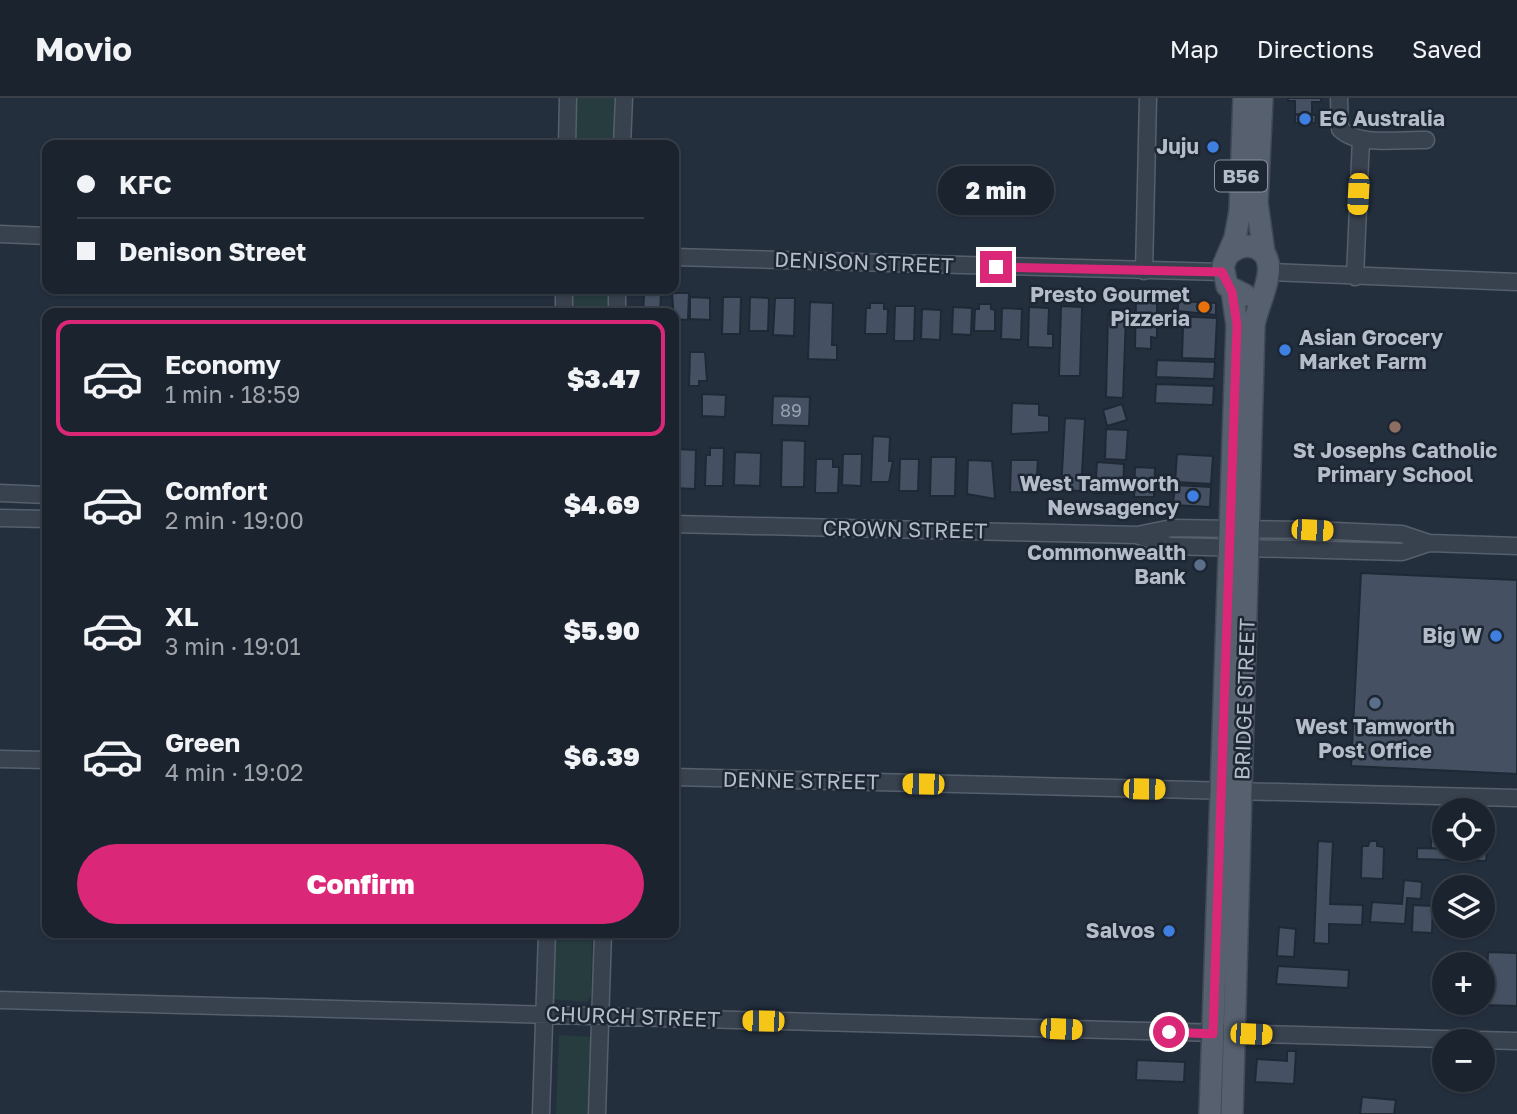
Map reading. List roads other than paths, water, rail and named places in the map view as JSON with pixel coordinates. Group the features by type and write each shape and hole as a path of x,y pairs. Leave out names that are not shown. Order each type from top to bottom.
{"main road":[{"name":"B56","path":"1232,292 1226,262 1240,211 1244,98"},
{"name":"BRIDGE STREET","path":"1232,1114 1224,1034 1220,791 1254,325 1266,270 1258,203 1262,98"},
{"path":"1226,262 1248,246 1266,270 1248,296 1232,292"},
{"name":"BRIDGE STREET","path":"1210,1114 1224,1034 1242,792 1237,325 1232,292"}],"street":[{"path":"567,140 568,98"},
{"path":"622,140 624,98"},
{"path":"1144,271 1147,98"},
{"path":"1339,98 1340,129 1351,137 1426,140"},
{"path":"1355,277 1360,139"},
{"path":"0,234 42,236"},
{"name":"DENISON STREET","path":"679,257 1144,271 1226,262"},
{"path":"1266,270 1355,277 1517,282"},
{"path":"0,494 42,495"},
{"path":"0,518 42,519"},
{"name":"CROWN STREET","path":"679,524 1137,536 1172,528 1240,538 1402,534 1429,543 1517,546"},
{"path":"0,759 42,760"},
{"name":"DENNE STREET","path":"679,777 1517,798"},
{"path":"541,1114 547,938"},
{"path":"597,1114 603,938"},
{"name":"CHURCH STREET","path":"0,1000 1517,1041"}],"place":[{"name":"EG Australia","path":"1305,119"},
{"name":"Juju","path":"1213,147"},
{"name":"Presto Gourmet Pizzeria","path":"1204,307"},
{"name":"Asian Grocery Market Farm","path":"1285,350"},
{"name":"St Josephs Catholic Primary School","path":"1395,427"},
{"name":"West Tamworth Newsagency","path":"1193,496"},
{"name":"Commonwealth Bank","path":"1200,565"},
{"name":"Big W","path":"1496,636"},
{"name":"West Tamworth Post Office","path":"1375,703"},
{"name":"Salvos","path":"1169,931"}]}
